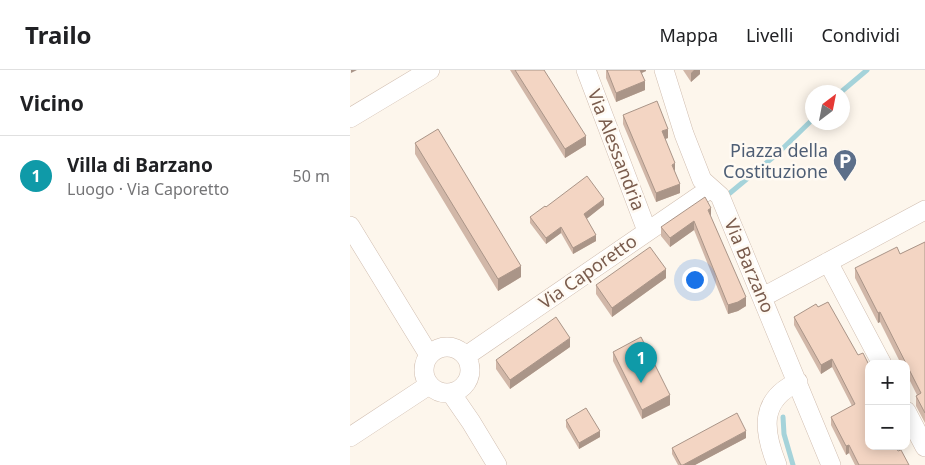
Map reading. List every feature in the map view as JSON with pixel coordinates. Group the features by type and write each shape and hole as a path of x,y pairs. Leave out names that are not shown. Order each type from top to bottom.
{"street":[{"path":"350,118 430,70"},
{"name":"Via Alessandria","path":"586,70 647,231"},
{"name":"Via Barzano","path":"664,70 684,134 702,180 720,196 832,465"},
{"name":"Via Caporetto","path":"466,356 711,188"},
{"path":"763,297 925,210"},
{"path":"350,226 412,326 433,352"},
{"path":"828,262 880,360"},
{"path":"448,346 453,347 466,356 471,368 470,375 458,390 435,390 429,385 425,378 424,370 425,362 433,352 448,346"},
{"path":"777,465 768,442 769,408 774,398 785,388 798,382"},
{"path":"350,437 429,385"},
{"path":"458,390 471,422 497,465"},
{"path":"910,419 925,447"}],"building":[{"path":"515,70 544,70 586,136 565,149"},
{"path":"607,70 640,70 645,81 616,93"},
{"path":"657,101 668,129 662,131 675,163 672,165 680,184 656,193 623,115"},
{"path":"438,129 521,266 498,279 415,143"},
{"path":"587,176 604,199 584,214 596,235 573,248 561,227 546,238 530,217"},
{"path":"705,197 711,208 708,210 746,297 728,305 694,221 670,238 661,227"},
{"path":"925,242 925,413 916,396 921,393 910,371 910,360 904,360 855,268 897,247 900,254"},
{"path":"650,247 666,269 612,308 596,285"},
{"path":"828,302 858,355 863,353 866,360 865,450 901,450 909,465 859,465 849,445 846,446 831,417 855,404 832,359 821,365 794,317 816,304 818,307"},
{"path":"556,317 570,338 510,380 496,360"},
{"path":"641,337 670,395 642,410 613,352"},
{"path":"586,408 600,431 579,443 566,420"},
{"path":"737,413 746,431 681,465 672,448"}],"waterway":[{"path":"849,85 867,70"},
{"path":"730,193 777,154 805,127"},
{"path":"783,417 784,434 793,465"}],"place":[{"name":"Piazza della Costituzione","path":"845,182"},
{"name":"Villa di Barzano","path":"641,383"}]}
